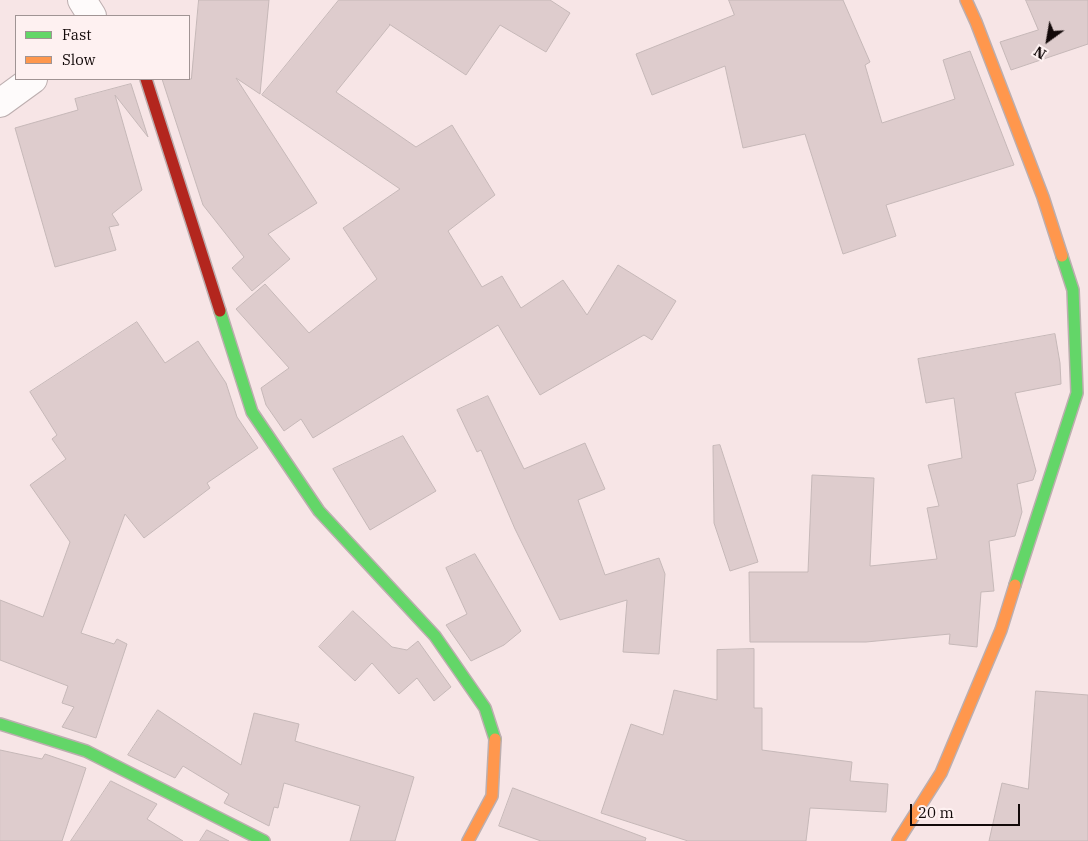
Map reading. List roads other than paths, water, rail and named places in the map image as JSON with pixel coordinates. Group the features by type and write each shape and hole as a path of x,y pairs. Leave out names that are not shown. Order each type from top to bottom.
{"street":[{"path":"82,0 90,15"},
{"path":"898,841 941,773 1001,630 1083,395 1073,290 1043,197 966,0"},
{"path":"0,104 33,80"},
{"path":"146,80 252,412 319,511 435,636 485,708 495,741 492,796 468,841"},
{"path":"0,724 86,751 264,841"}]}
